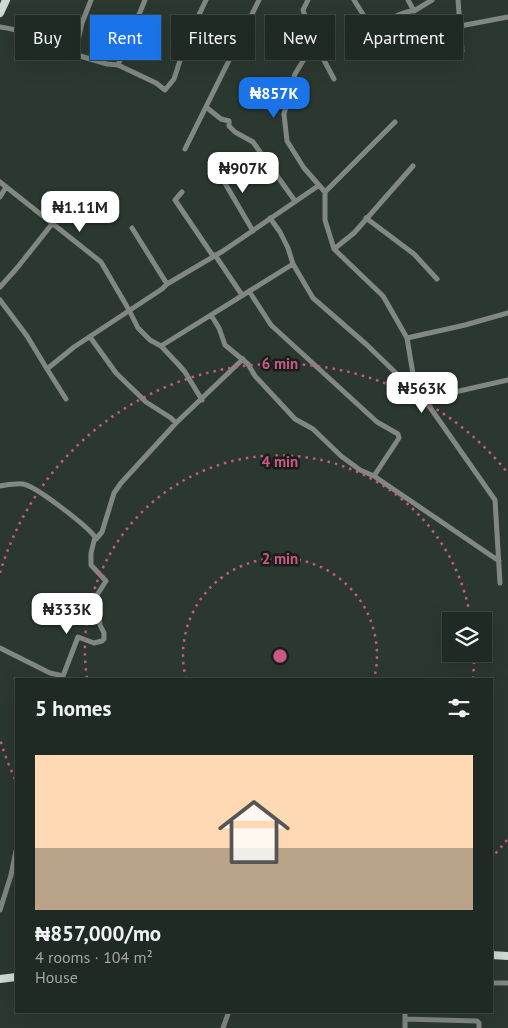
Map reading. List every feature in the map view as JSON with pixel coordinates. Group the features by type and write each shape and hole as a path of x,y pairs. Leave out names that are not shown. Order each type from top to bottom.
{"main road":[{"path":"0,13 6,0"},
{"path":"493,955 508,956"},
{"path":"0,979 15,977"}],"street":[{"path":"80,32 91,0"},
{"path":"118,65 144,0"},
{"path":"80,56 107,64 118,65 156,83 165,90 174,79 186,42 206,0"},
{"path":"185,149 259,0"},
{"path":"305,15 304,5 308,0"},
{"path":"354,0 364,15"},
{"path":"408,0 414,10"},
{"path":"400,15 432,0"},
{"path":"458,0 459,15"},
{"path":"463,25 508,17"},
{"path":"0,27 15,31"},
{"path":"303,60 296,71 284,114 284,124 288,145 318,186 325,192"},
{"path":"324,60 334,79"},
{"path":"206,107 221,119 229,121 229,126 235,132 252,142 295,201"},
{"path":"395,122 325,192 326,220 334,249 383,296 407,338 415,386"},
{"path":"334,249 354,233 413,166"},
{"path":"216,168 253,231"},
{"path":"0,182 100,262 130,310 138,328 150,340 161,346 185,372 202,400"},
{"path":"47,369 167,284 253,231 318,186"},
{"path":"0,197 6,187"},
{"path":"182,192 175,200 242,295"},
{"path":"270,218 288,248 293,264 313,298 367,345 400,377 415,386 495,500 500,583"},
{"path":"366,218 414,254 437,279"},
{"path":"0,287 52,224"},
{"path":"132,228 167,284"},
{"path":"161,346 293,264"},
{"path":"249,291 271,324 377,422 398,434 399,438 374,476"},
{"path":"0,300 26,336 66,399"},
{"path":"407,338 508,313"},
{"path":"211,315 219,328 225,345 254,371 255,376 295,419 313,429 341,456 360,470 374,476 499,561"},
{"path":"90,337 116,373 146,402 176,423"},
{"path":"0,648 63,677 78,637 94,643 104,639 104,633 100,625 97,595 106,581 92,567 90,561 91,553 96,539 102,532 114,493 176,423 243,360"},
{"path":"424,399 508,380"},
{"path":"0,486 18,484 28,486 77,519 96,539"},
{"path":"0,910 15,856"},
{"path":"493,984 508,983"},
{"path":"223,1028 228,1013"},
{"path":"404,1013 405,1028"},
{"path":"405,1019 477,1021 479,1028"}]}
